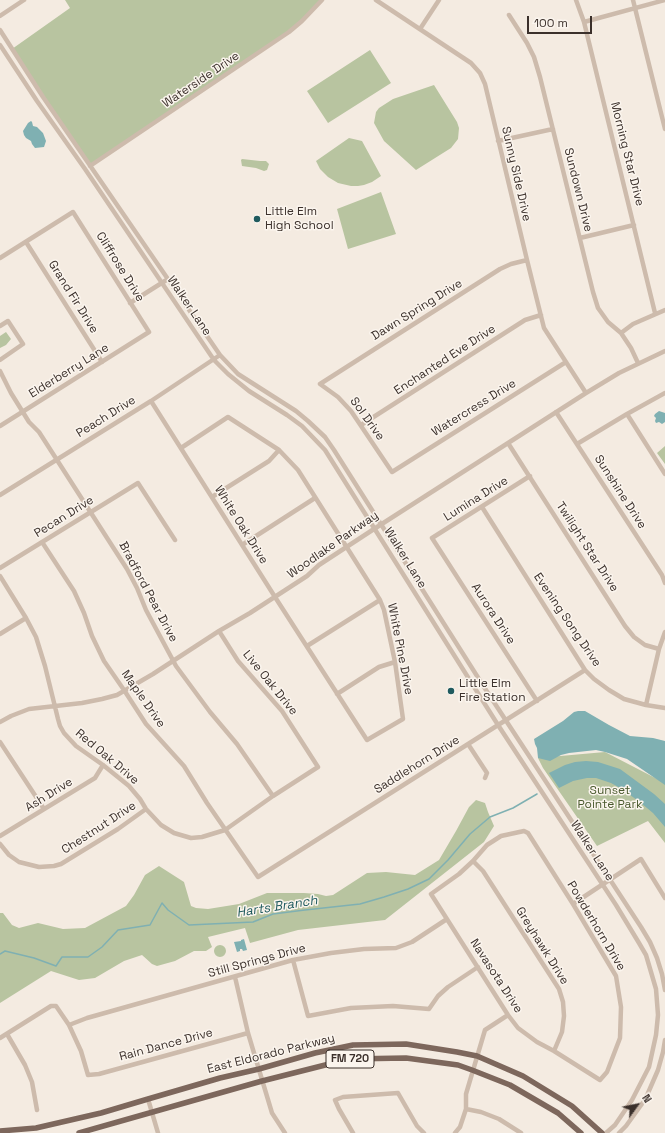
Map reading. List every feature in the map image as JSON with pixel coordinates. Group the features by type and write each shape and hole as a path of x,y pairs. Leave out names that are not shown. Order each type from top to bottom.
{"main road":[{"name":"East Eldorado Parkway","path":"0,1131 36,1128 101,1113 220,1078 259,1069 315,1053 353,1045 406,1044 477,1056 523,1076 572,1106 602,1133"},
{"name":"East Eldorado Parkway","path":"79,1133 262,1081 349,1059 406,1058 440,1062 458,1066 510,1085 558,1113 581,1133"}],"street":[{"path":"0,16 24,0"},
{"name":"Waterside Drive","path":"85,169 289,32 322,0"},
{"name":"Sunny Side Drive","path":"376,0 471,63 480,73 485,84 526,260 544,328 586,393"},
{"path":"420,29 439,0"},
{"name":"Morning Star Drive","path":"576,0 584,22 655,313"},
{"path":"633,0 665,129"},
{"path":"584,22 665,0"},
{"name":"Sundown Drive","path":"509,15 534,57 598,308 608,322 621,333 631,348 638,363"},
{"name":"Walker Lane","path":"0,30 43,97 220,354 238,374 296,411 315,427 334,450 506,721 650,942 659,963 665,990"},
{"path":"0,34 12,49"},
{"name":"Walker Lane","path":"0,45 214,360 249,391 287,415 306,430 324,450 498,725 633,932 646,955 656,988 658,1015 656,1035 649,1067 632,1100 615,1125 606,1133"},
{"path":"37,101 43,97"},
{"path":"498,141 552,129"},
{"name":"Cliffrose Drive","path":"26,242 73,212 149,332"},
{"path":"580,238 634,225"},
{"path":"0,258 26,242"},
{"name":"Grand Fir Drive","path":"26,242 102,362"},
{"name":"Dawn Spring Drive","path":"320,384 500,269 526,260"},
{"path":"130,303 168,279"},
{"path":"621,333 633,324 655,313 665,310"},
{"name":"Enchanted Eve Drive","path":"361,425 525,320 541,315"},
{"path":"0,326 8,321 23,344 0,360"},
{"name":"Elderberry Lane","path":"0,426 149,332"},
{"name":"Woodlake Parkway","path":"0,722 21,711 82,703 116,695 308,576 319,565 346,547 586,393 619,373 665,351"},
{"name":"Peach Drive","path":"0,495 151,401 214,360 220,354"},
{"name":"Watercress Drive","path":"392,472 566,362"},
{"name":"Bradford Pear Drive","path":"0,372 23,412 39,432 127,569 146,610 176,666 210,712 237,744 273,796"},
{"name":"Sol Drive","path":"320,384 338,397 352,411 392,472"},
{"path":"577,444 665,393"},
{"name":"White Oak Drive","path":"151,401 366,740"},
{"name":"Sunshine Drive","path":"556,412 662,575 665,583"},
{"path":"627,414 665,474"},
{"name":"White Pine Drive","path":"181,448 228,417 279,450 298,470 380,600 384,610 395,662 403,719 366,740"},
{"name":"Twilight Star Drive","path":"508,443 625,626 634,637 645,645 659,649"},
{"path":"212,497 269,461 279,450"},
{"name":"Lumina Drive","path":"432,538 530,476"},
{"name":"Pecan Drive","path":"0,568 138,483 176,540"},
{"path":"242,545 315,498"},
{"name":"Evening Song Drive","path":"482,507 585,670 594,679 624,699 665,708"},
{"name":"Aurora Drive","path":"432,538 537,701"},
{"name":"Maple Drive","path":"42,542 74,591 104,661 146,724 184,766 225,830 258,877"},
{"name":"Red Oak Drive","path":"0,576 36,637 60,726 76,746 129,786 146,809 161,825 174,833 191,838 202,837 225,830 273,796 318,767"},
{"path":"307,646 380,600"},
{"path":"0,634 26,618"},
{"name":"Live Oak Drive","path":"219,631 238,662 282,710 318,767"},
{"path":"646,705 659,649 665,632"},
{"path":"337,694 379,667 395,662"},
{"name":"Saddlehorn Drive","path":"258,877 585,670"},
{"path":"0,742 44,809"},
{"path":"468,744 487,773 485,778"},
{"name":"Ash Drive","path":"0,836 95,778 103,765"},
{"name":"Chestnut Drive","path":"0,844 9,855 19,862 39,867 54,866 65,862 146,809"},
{"name":"Powderhorn Drive","path":"473,861 487,845 501,836 524,831 528,833 616,976 621,1007 620,1038 607,1072 600,1080"},
{"path":"573,904 641,859 665,898"},
{"name":"Navasota Drive","path":"473,861 459,874 431,894 508,1015 518,1028 537,1042 600,1080"},
{"name":"Greyhawk Drive","path":"473,861 483,871 559,989 563,1002 564,1016 562,1032 554,1051"},
{"name":"Still Springs Drive","path":"69,1025 87,1018 293,960 338,952 364,949 396,948 412,942 447,919"},
{"path":"293,960 308,1016 351,1008 393,1006 429,1008 438,996 448,987 478,967"},
{"path":"235,977 248,1033 272,1113 284,1133"},
{"path":"0,1038 51,1006 56,1006 69,1025"},
{"path":"455,1133 460,1127 466,1109 466,1094 485,1030 508,1015"},
{"name":"Rain Dance Drive","path":"69,1025 81,1051 88,1075 99,1074 248,1033"},
{"path":"7,1034 30,1076 37,1110"},
{"path":"619,1133 626,1126 648,1093 658,1070 665,1040"},
{"path":"353,1133 335,1100 343,1097 398,1093 417,1126 424,1133"},
{"path":"148,1099 158,1133"},
{"path":"466,1109 481,1112 498,1119 521,1133"}],"green space":[{"path":"65,0 321,0 296,27 91,166 12,49 70,8"},
{"path":"370,50 391,83 328,123 307,91"},
{"path":"434,85 457,122 459,128 458,139 451,148 416,170 384,141 374,123 376,112 379,108 393,99"},
{"path":"349,138 362,141 381,176 364,185 351,186 338,183 328,177 320,169 316,161"},
{"path":"242,159 266,161 269,164 267,170 264,171 242,166"},
{"path":"381,192 396,234 348,249 337,209"},
{"path":"6,332 11,339 6,345 0,348 0,336"},
{"path":"665,446 665,464 657,453"},
{"name":"Sunset Pointe Park","path":"605,752 665,783 665,843 648,821 597,846 543,768 538,758"},
{"path":"476,800 485,803 494,826 484,842 385,920 298,930 250,943 245,928 208,937 212,947 206,951 194,951 175,961 157,966 152,964 142,955 124,961 95,978 79,980 51,971 0,1003 0,913 3,913 12,925 19,928 38,923 63,929 85,928 126,906 145,875 159,866 184,882 191,906 196,908 208,909 239,904 267,893 304,893 326,896 333,895 367,873 386,872 415,875 439,860 469,807"},
{"path":"220,945 224,947 226,951 224,955 220,957 216,955 214,951 216,947"}],"water":[{"path":"31,121 33,126 37,127 43,133 46,141 44,147 35,148 31,141 24,135 23,131"},
{"path":"659,411 665,413 665,422 662,424 659,422 656,423 655,421 656,418 654,416"},
{"path":"585,711 630,736 653,738 665,741 665,785 627,759 596,750 569,753 561,755 550,761 538,758 534,739 563,721 574,712"},
{"path":"586,761 598,762 620,769 654,794 665,804 665,827 653,813 641,803 611,783 596,778 587,778 573,781 559,788 549,773 565,765"},
{"path":"244,939 247,950 243,951 240,949 240,951 237,952 234,942"}],"waterway":[{"name":"Harts Branch","path":"0,954 5,951 34,958 56,966 62,957 88,957 102,947 118,930 150,925 162,903 168,910 189,925 253,922 273,914 360,904 384,897 408,889 429,879 448,860 470,834 490,817 513,808 537,794"}],"place":[{"name":"Little Elm High School","path":"257,219"},
{"name":"Little Elm Fire Station","path":"451,691"}]}
